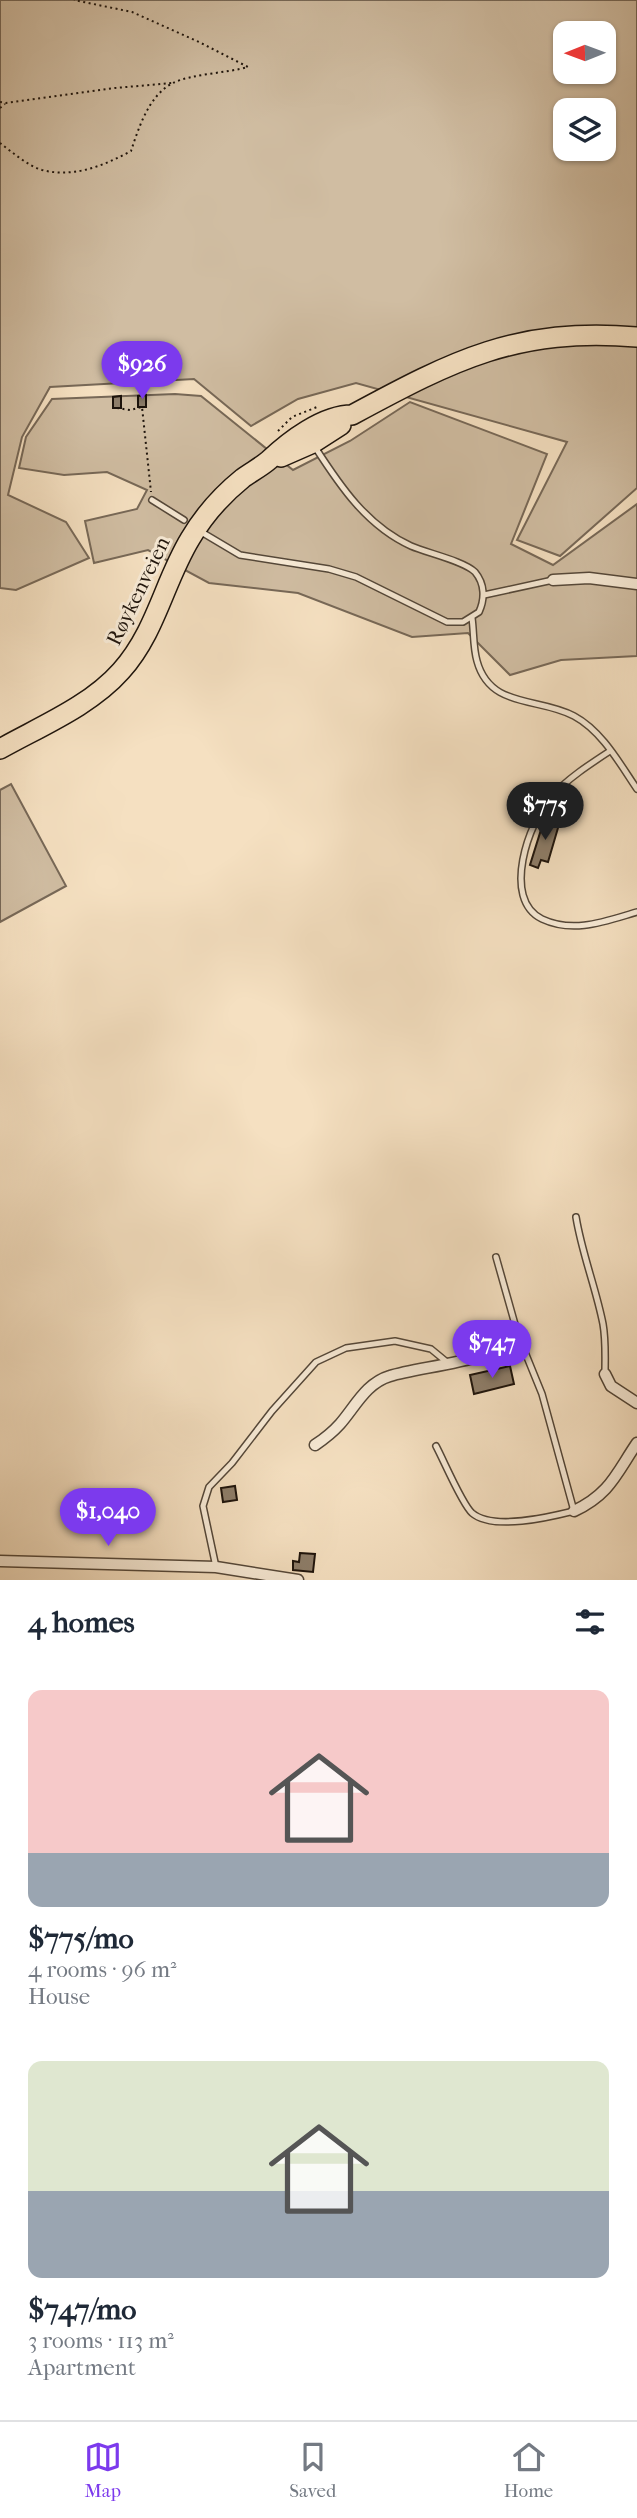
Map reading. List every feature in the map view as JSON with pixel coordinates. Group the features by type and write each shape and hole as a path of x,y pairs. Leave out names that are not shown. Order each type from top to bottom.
{"highway":[{"name":"Røykenveien","path":"0,748 81,703 120,673 145,640 184,550 202,521 229,490 268,460 450,365 505,345 570,335 637,337"}],"street":[{"path":"553,580 589,578 637,584"},
{"path":"315,1445 332,1432 360,1397 380,1380 489,1353 516,1340 518,1335"},
{"path":"605,1374 611,1386 637,1403"},
{"path":"574,1511 600,1496 637,1443"},
{"path":"0,1561 216,1567 298,1580"}],"lane":[{"path":"203,533 240,555 329,569 356,577 439,620 457,623 472,618 479,612 484,595 473,570 409,545 379,526 343,489 309,437"},
{"path":"152,500 184,520"},
{"path":"484,595 553,580"},
{"path":"472,618 477,661 488,684 508,696 576,716 593,730 637,789"},
{"path":"610,751 560,788 541,810 524,851 520,880 525,898 533,911 544,920 594,925 637,912"},
{"path":"576,1217 579,1238 602,1322 605,1374"},
{"path":"436,1446 464,1503 476,1516 500,1521 530,1520 574,1511 542,1394 518,1335 496,1257"},
{"path":"216,1567 203,1506 209,1487 316,1362 346,1348 395,1341 431,1349 448,1363"}],"path":[{"path":"0,102 174,83 248,67 200,41 132,12 74,0"},
{"path":"0,143 41,169 81,172 110,163 131,151 142,120 159,94 174,83"},
{"path":"0,108 6,103"},
{"path":"276,433 302,412 322,405"},
{"path":"117,408 130,410 142,407 152,500"}],"shaded area":[{"path":"0,0 637,0 637,488 560,556 517,540 567,442 356,383 298,399 251,426 194,379 50,387 22,437 8,495 66,522 89,558 16,590 0,588"},
{"path":"175,394 201,396 293,470 350,441 410,402 547,454 511,544 553,565 637,504 637,656 561,660 510,675 468,633 412,637 298,593 209,583 148,550 94,563 85,521 137,509 147,490 107,472 64,475 19,468 26,437 52,399"},
{"path":"11,784 66,886 0,922 0,790"}],"building":[{"path":"146,395 146,407 138,407 138,396"},
{"path":"121,396 121,408 113,408 113,397"},
{"path":"545,817 560,821 548,862 541,860 538,868 530,865"},
{"path":"510,1366 514,1384 474,1394 470,1375"},
{"path":"235,1486 237,1500 223,1502 221,1488"},
{"path":"300,1553 315,1554 313,1572 293,1570 293,1561 299,1562"}]}
